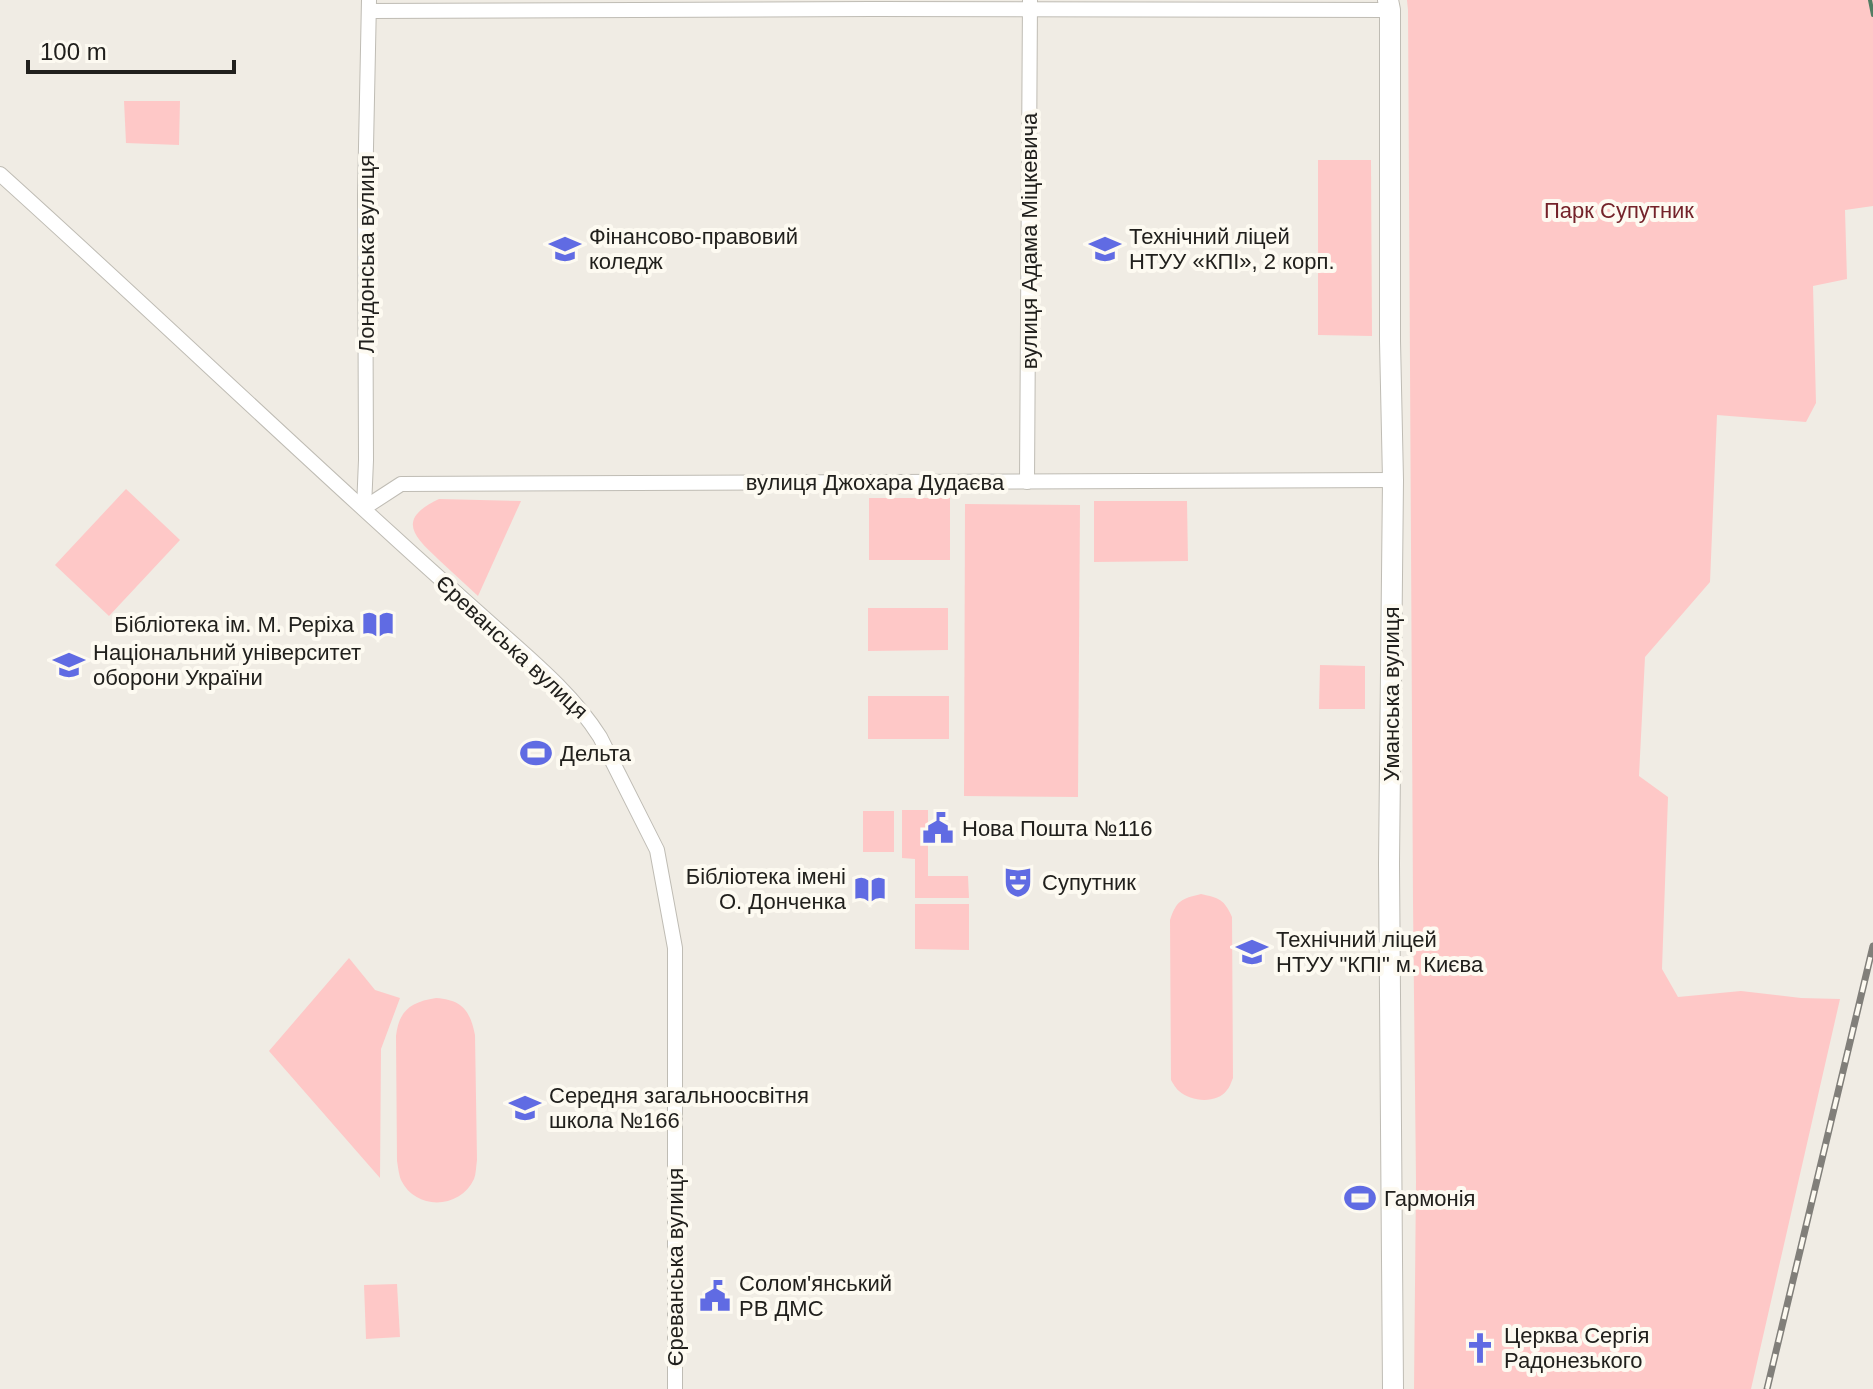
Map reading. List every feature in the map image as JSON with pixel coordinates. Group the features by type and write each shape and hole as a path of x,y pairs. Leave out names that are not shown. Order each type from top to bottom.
{"street":[{"path":"369,6 858,9 1030,5 1389,5"},
{"name":"вулиця Адама Міцкевича","path":"1027,482 1030,5"},
{"name":"Уманська вулиця","path":"1389,5 1393,480 1389,864 1393,1389"},
{"name":"Лондонська вулиця","path":"364,508 369,6"},
{"name":"Єреванська вулиця","path":"0,174 399,542 529,657 573,700 600,737 657,850 675,948 675,1389"},
{"name":"вулиця Джохара Дудаєва","path":"364,508 401,484 1393,480"}],"green space":[{"name":"Парк Супутник","path":"1407,0 1873,0 1873,206 1845,210 1847,279 1813,286 1816,403 1806,422 1717,415 1710,582 1645,657 1639,776 1668,797 1662,969 1678,997 1741,991 1840,999 1751,1389 1414,1389 1416,1181"},
{"path":"124,101 180,101 179,145 126,143"},
{"path":"1318,160 1371,160 1372,336 1318,335"},
{"path":"126,489 180,540 109,616 55,565"},
{"path":"869,498 950,498 950,560 869,560"},
{"path":"439,499 521,501 478,596 422,543 413,528 417,513"},
{"path":"1094,501 1187,501 1188,561 1094,562"},
{"path":"965,504 1080,505 1078,797 964,796"},
{"path":"868,608 948,608 948,650 868,651"},
{"path":"1320,665 1365,666 1365,709 1319,709"},
{"path":"868,696 949,696 949,739 868,739"},
{"path":"902,810 928,810 928,876 968,876 969,898 915,898 915,859 902,858"},
{"path":"863,811 894,811 894,852 863,852"},
{"path":"1201,894 1220,900 1232,917 1233,1078 1223,1095 1204,1100 1184,1095 1171,1080 1170,920 1181,901"},
{"path":"915,904 969,904 969,950 915,949"},
{"path":"349,958 375,990 400,998 381,1049 380,1178 269,1051"},
{"path":"436,998 458,1004 473,1026 477,1160 475,1177 467,1189 449,1201 438,1202 417,1197 408,1190 401,1180 397,1161 398,1027 403,1014 413,1005"},
{"path":"397,1284 400,1337 366,1339 364,1285"}],"waterway":[{"path":"1870,0 1873,15"}],"railway":[{"path":"1767,1389 1873,946"}],"place":[{"name":"Фінансово-правовий коледж","path":"565,249"},
{"name":"Технічний ліцей НТУУ «КПІ», 2 корп.","path":"1105,249"},
{"name":"Бібліотека ім. М. Реріха","path":"378,624"},
{"name":"Національний університет оборони України","path":"69,665"},
{"name":"Дельта","path":"536,753"},
{"name":"Нова Пошта №116","path":"938,828"},
{"name":"Супутник","path":"1018,882"},
{"name":"Бібліотека імені О. Донченка","path":"870,889"},
{"name":"Технічний ліцей НТУУ \"КПІ\" м. Києва","path":"1252,952"},
{"name":"Середня загальноосвітня школа №166","path":"525,1108"},
{"name":"Гармонія","path":"1360,1198"},
{"name":"Солом'янський РВ ДМС","path":"715,1296"},
{"name":"Церква Сергія Радонезького","path":"1480,1348"}]}
